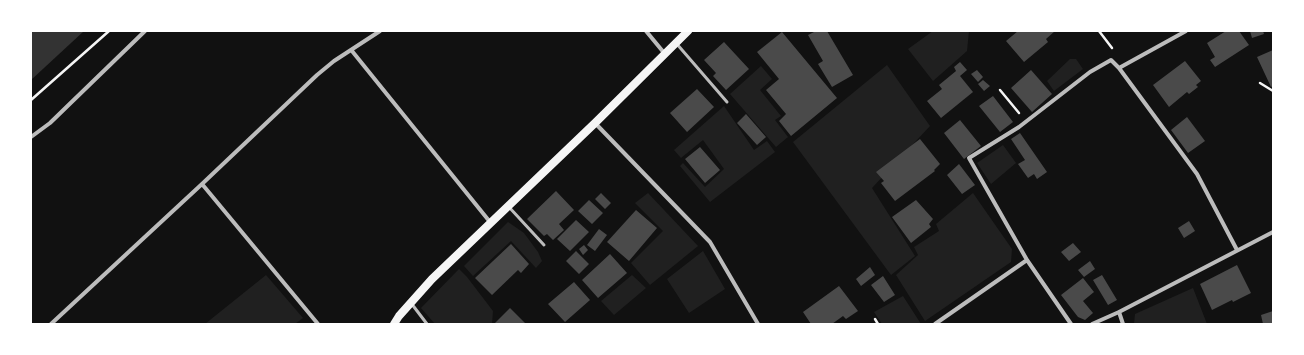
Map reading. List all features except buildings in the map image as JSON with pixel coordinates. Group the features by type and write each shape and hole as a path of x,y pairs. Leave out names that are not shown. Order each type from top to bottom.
{"main road":[{"path":"394,324 399,316 432,279 595,123 688,31"}],"street":[{"path":"31,137 50,123 145,31"},
{"path":"51,324 317,75 334,61 380,31"},
{"path":"646,31 665,54"},
{"path":"1119,68 1186,31"},
{"path":"352,50 490,222"},
{"path":"1071,324 1027,260 970,158 1019,127 1090,72 1111,60 1119,68 1197,174 1237,250"},
{"path":"595,123 710,242 758,324"},
{"path":"202,184 318,324"},
{"path":"1092,324 1119,312 1273,232"},
{"path":"936,324 1027,260"},
{"path":"1119,312 1123,324"}],"lane":[{"path":"676,43 727,102"},
{"path":"508,206 544,245"},
{"path":"411,303 427,324"}],"path":[{"path":"31,100 109,31"},
{"path":"1260,83 1273,91"},
{"path":"1000,90 1026,121"},
{"path":"875,320 878,324"}],"shaded area":[{"path":"31,31 84,31 31,80"},
{"path":"933,31 969,31 967,51 933,81 908,49"},
{"path":"1070,59 1076,59 1083,69 1054,91 1047,81"},
{"path":"887,65 930,126 872,188 915,256 891,275 793,142"},
{"path":"761,66 772,79 760,90 781,116 775,120 788,137 776,147 730,94"},
{"path":"724,106 754,150 767,141 775,152 710,202 680,166 683,163 705,187 724,169 703,140 681,158 674,150"},
{"path":"1003,145 1016,163 991,184 977,163"},
{"path":"648,193 698,246 650,285 631,263 663,231 635,203"},
{"path":"973,193 1012,249 1011,262 925,321 896,275 918,255 914,247 939,231 936,224"},
{"path":"508,222 524,233 538,252 542,261 536,268 511,241 473,276 464,266"},
{"path":"703,251 725,289 689,313 667,279"},
{"path":"459,269 493,311 492,324 435,324 421,308"},
{"path":"266,275 303,318 295,324 205,324"},
{"path":"632,275 646,288 614,315 601,301"},
{"path":"1193,288 1207,324 1134,324 1135,314"},
{"path":"903,296 921,324 882,324 874,312"}]}
